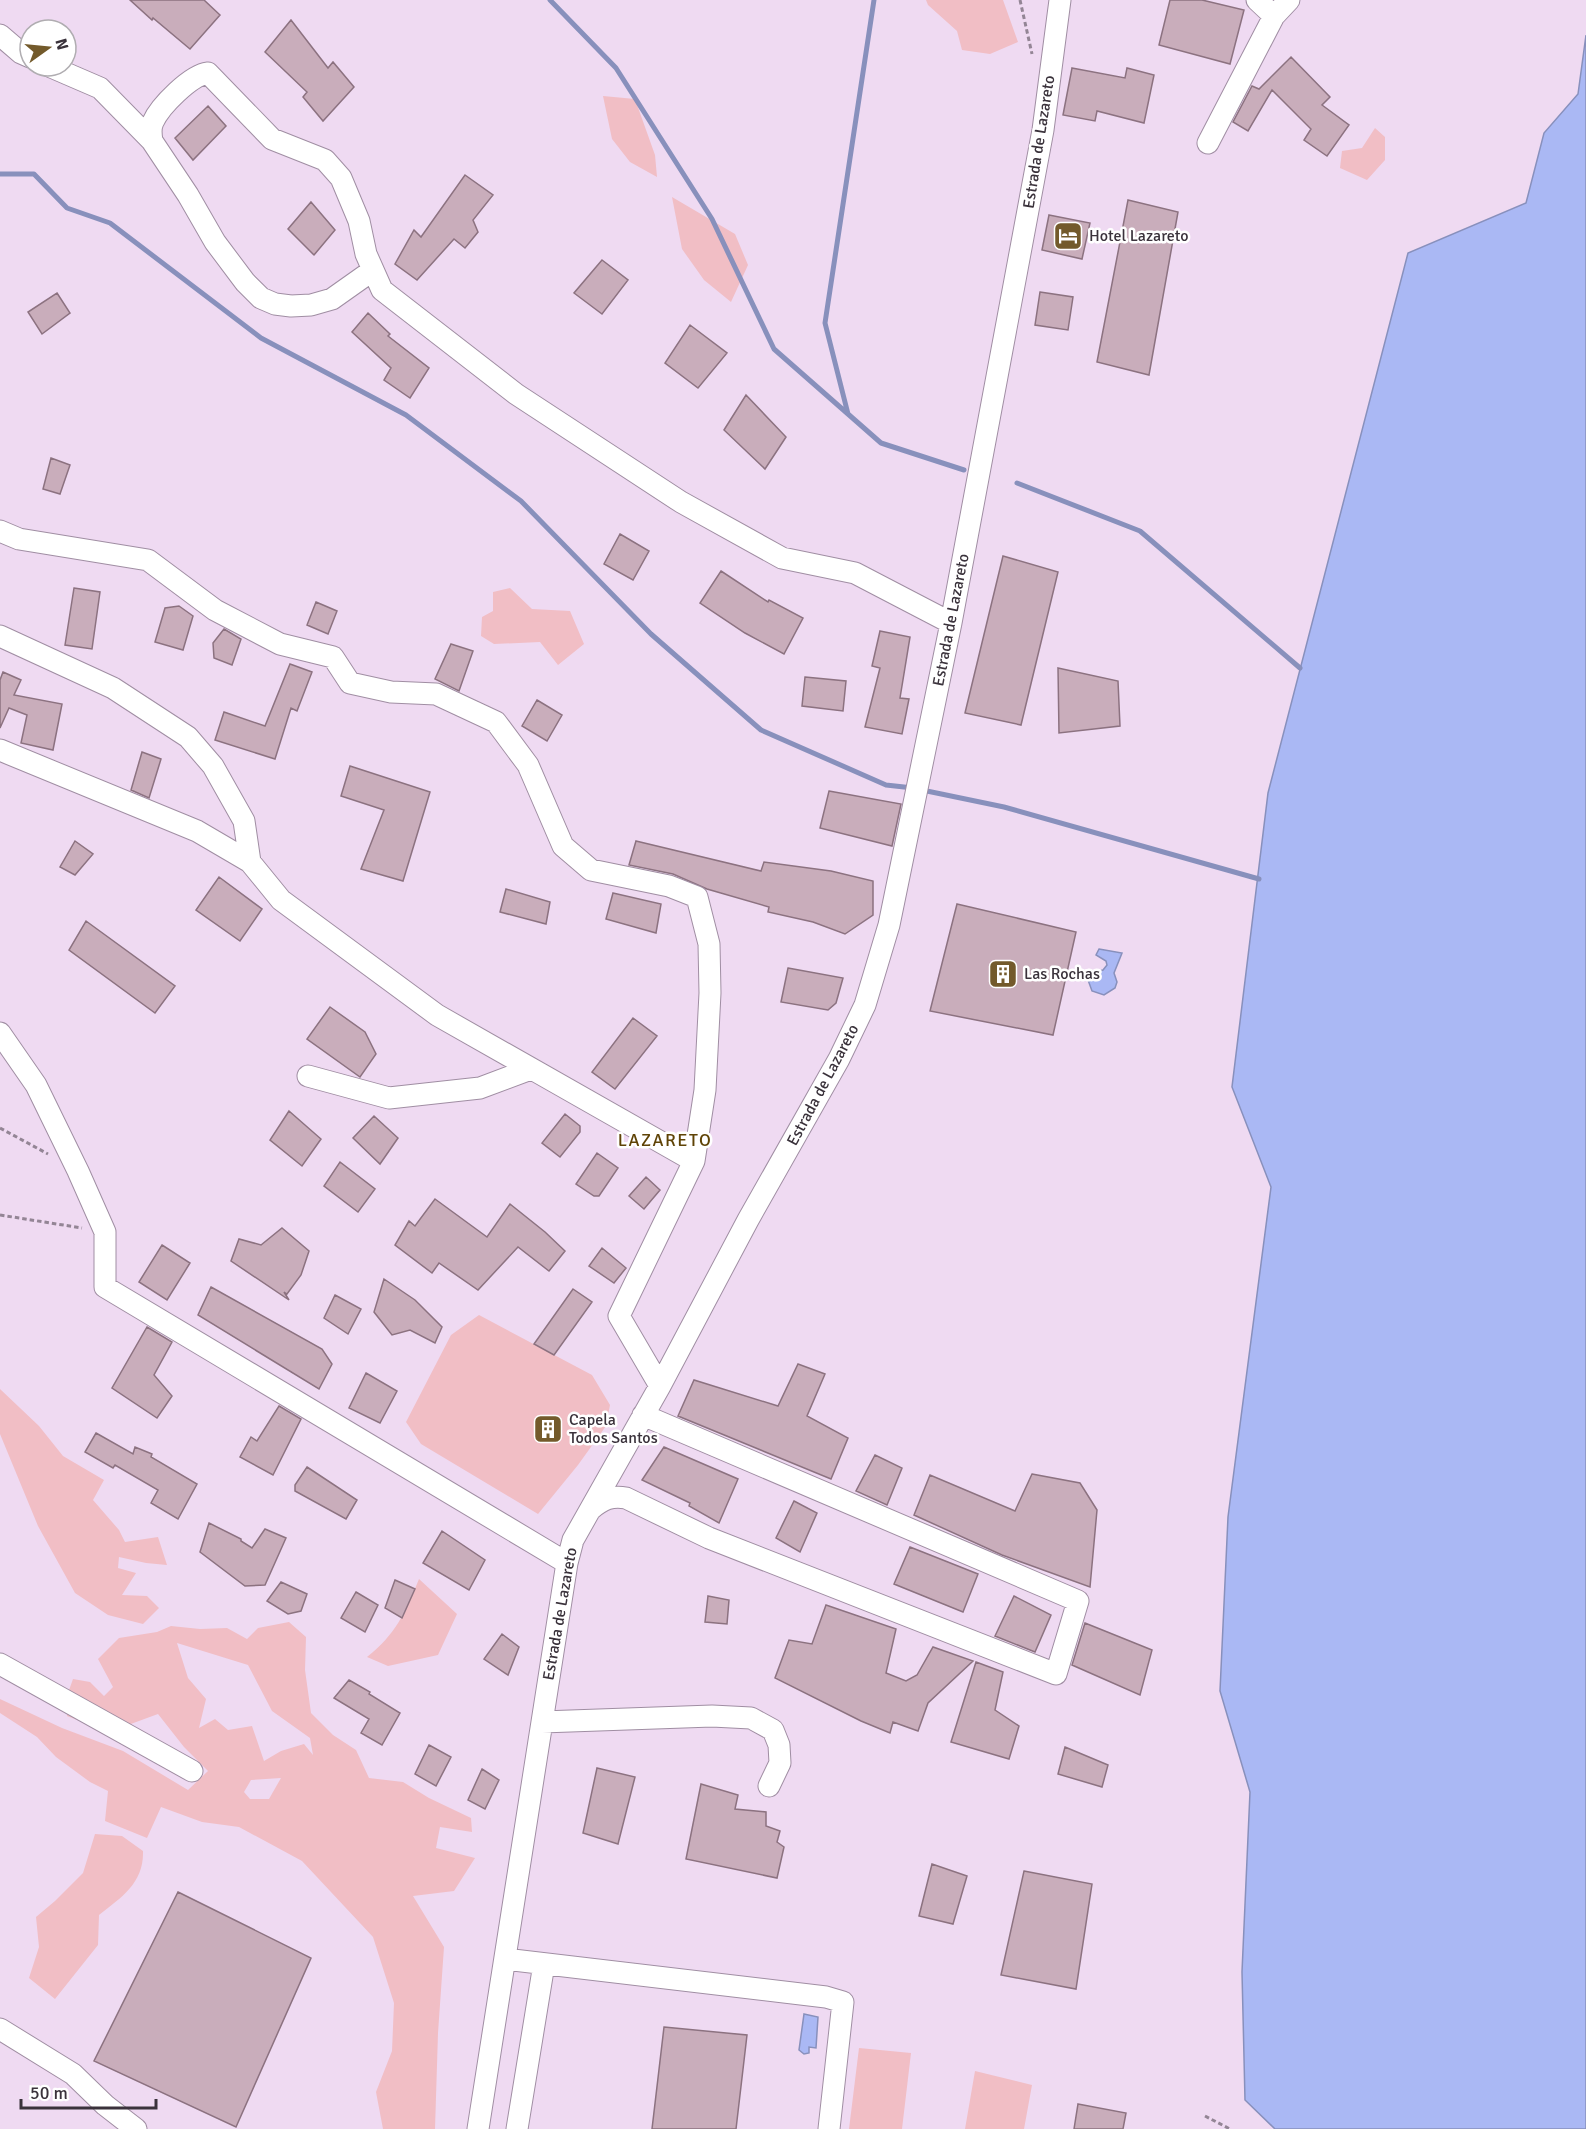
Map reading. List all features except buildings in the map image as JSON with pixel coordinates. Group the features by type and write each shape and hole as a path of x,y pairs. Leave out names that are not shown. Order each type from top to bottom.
{"street":[{"name":"Estrada de Lazareto","path":"478,2129 567,1563 573,1540 839,1059 865,1005 889,925 951,623 1042,130 1060,0"},
{"path":"1257,0 1274,16"},
{"path":"1208,143 1274,16 1289,0"},
{"path":"0,35 18,50"},
{"path":"152,141 153,122 169,100 199,75 208,73 272,139 325,160 341,178 360,221 366,254 382,290 516,394 681,502 782,558 855,573 951,623"},
{"path":"77,78 100,88 152,141 215,242 244,282 261,298 275,304 311,305 332,299 373,270"},
{"path":"0,531 19,538 148,561 224,615 280,644 333,657 350,683 391,692 436,694 496,722 528,765 563,846 591,870 669,886 697,897 709,944 710,993 705,1090 694,1161 619,1316 660,1386"},
{"path":"0,636 113,688 188,737 213,766 244,821 250,862"},
{"path":"0,750 197,831 250,862 280,900 437,1015 694,1161"},
{"path":"0,1033 36,1085 105,1232 105,1287 567,1563"},
{"path":"308,1076 389,1098 480,1088 531,1069"},
{"path":"591,1509 608,1498 618,1496 626,1498 708,1539 1056,1674 1078,1601 643,1415"},
{"path":"0,1664 192,1771"},
{"path":"542,1722 712,1716 751,1718 772,1730 779,1745 780,1763 769,1786"},
{"path":"505,1959 826,1996 843,2002 829,2129"},
{"path":"517,2129 544,1964"},
{"path":"0,2029 73,2074 105,2105 136,2129"}],"path":[{"path":"0,1128 49,1155"},
{"path":"0,1215 105,1232"},
{"path":"1205,2116 1230,2129"}],"shaded area":[{"path":"926,0 1003,0 1018,42 990,54 962,50 957,31 928,5"},
{"path":"603,96 635,99 655,155 657,177 630,162 612,139"},
{"path":"1375,128 1385,137 1385,160 1367,180 1340,168 1342,151 1362,148"},
{"path":"672,197 735,234 748,265 731,302 704,280 682,249"},
{"path":"510,588 532,609 570,611 584,644 558,665 540,642 494,644 481,636 482,617 493,611 493,592"},
{"path":"479,1315 592,1375 610,1405 606,1426 538,1514 421,1444 406,1422 451,1335"},
{"path":"0,1389 39,1426 63,1456 104,1480 93,1500 119,1530 125,1542 158,1537 167,1565 119,1557 118,1568 136,1573 122,1595 147,1596 159,1608 143,1624 108,1615 75,1593 38,1526 0,1434"},
{"path":"419,1579 457,1614 438,1655 388,1666 367,1657 385,1640 399,1622"},
{"path":"289,1622 306,1637 305,1670 311,1713 333,1735 356,1750 369,1778 403,1782 429,1798 471,1818 472,1832 440,1827 436,1848 475,1858 454,1891 413,1896 444,1947 435,2129 383,2129 376,2092 392,2051 394,2003 373,1937 302,1861 239,1827 202,1822 161,1807 147,1838 105,1821 108,1791 90,1782 56,1757 37,1737 0,1713 0,1699 62,1728 123,1751 188,1790 208,1771 184,1747 158,1714 128,1725 98,1728 67,1716 68,1693 73,1679 90,1682 104,1696 113,1687 98,1659 119,1638 157,1632 171,1626 200,1629 227,1628 247,1639 258,1628","holes":["177,1643 248,1665 272,1711 310,1738 313,1755 304,1744 281,1751 264,1761 252,1726 228,1730 215,1719 199,1728 206,1699 188,1678","281,1778 269,1799 250,1799 244,1792 251,1780"]},
{"path":"95,1834 122,1836 143,1851 140,1872 130,1888 99,1915 98,1945 55,1999 29,1978 39,1947 36,1917 83,1873"},
{"path":"859,2048 911,2053 902,2129 849,2129"},
{"path":"975,2071 1032,2085 1024,2129 965,2129"}],"water":[{"path":"1586,35 1586,2129 1275,2129 1245,2100 1242,1972 1250,1792 1220,1691 1228,1517 1271,1187 1232,1087 1268,793 1408,253 1526,203 1544,133 1578,94"},
{"path":"1099,949 1122,953 1114,973 1117,982 1115,988 1104,995 1092,991 1088,980 1095,972 1103,970 1107,965 1106,961 1096,955"},
{"path":"804,2014 818,2017 816,2048 809,2047 809,2053 804,2054 799,2050"}],"waterway":[{"path":"550,0 616,68 712,219 774,349 881,443 964,470"},
{"path":"848,414 825,323 874,0"},
{"path":"0,174 34,174 67,208 110,223 261,338 406,415 521,501 651,634 761,730 886,785 913,788"},
{"path":"1017,483 1140,531 1300,668"},
{"path":"922,790 1004,807 1259,879"}],"place":[{"name":"Hotel Lazareto","path":"1068,236"},
{"name":"Las Rochas","path":"1003,974"},
{"name":"Capela Todos Santos","path":"548,1429"}],"district":[{"name":"LAZARETO","path":"665,1140"}]}
